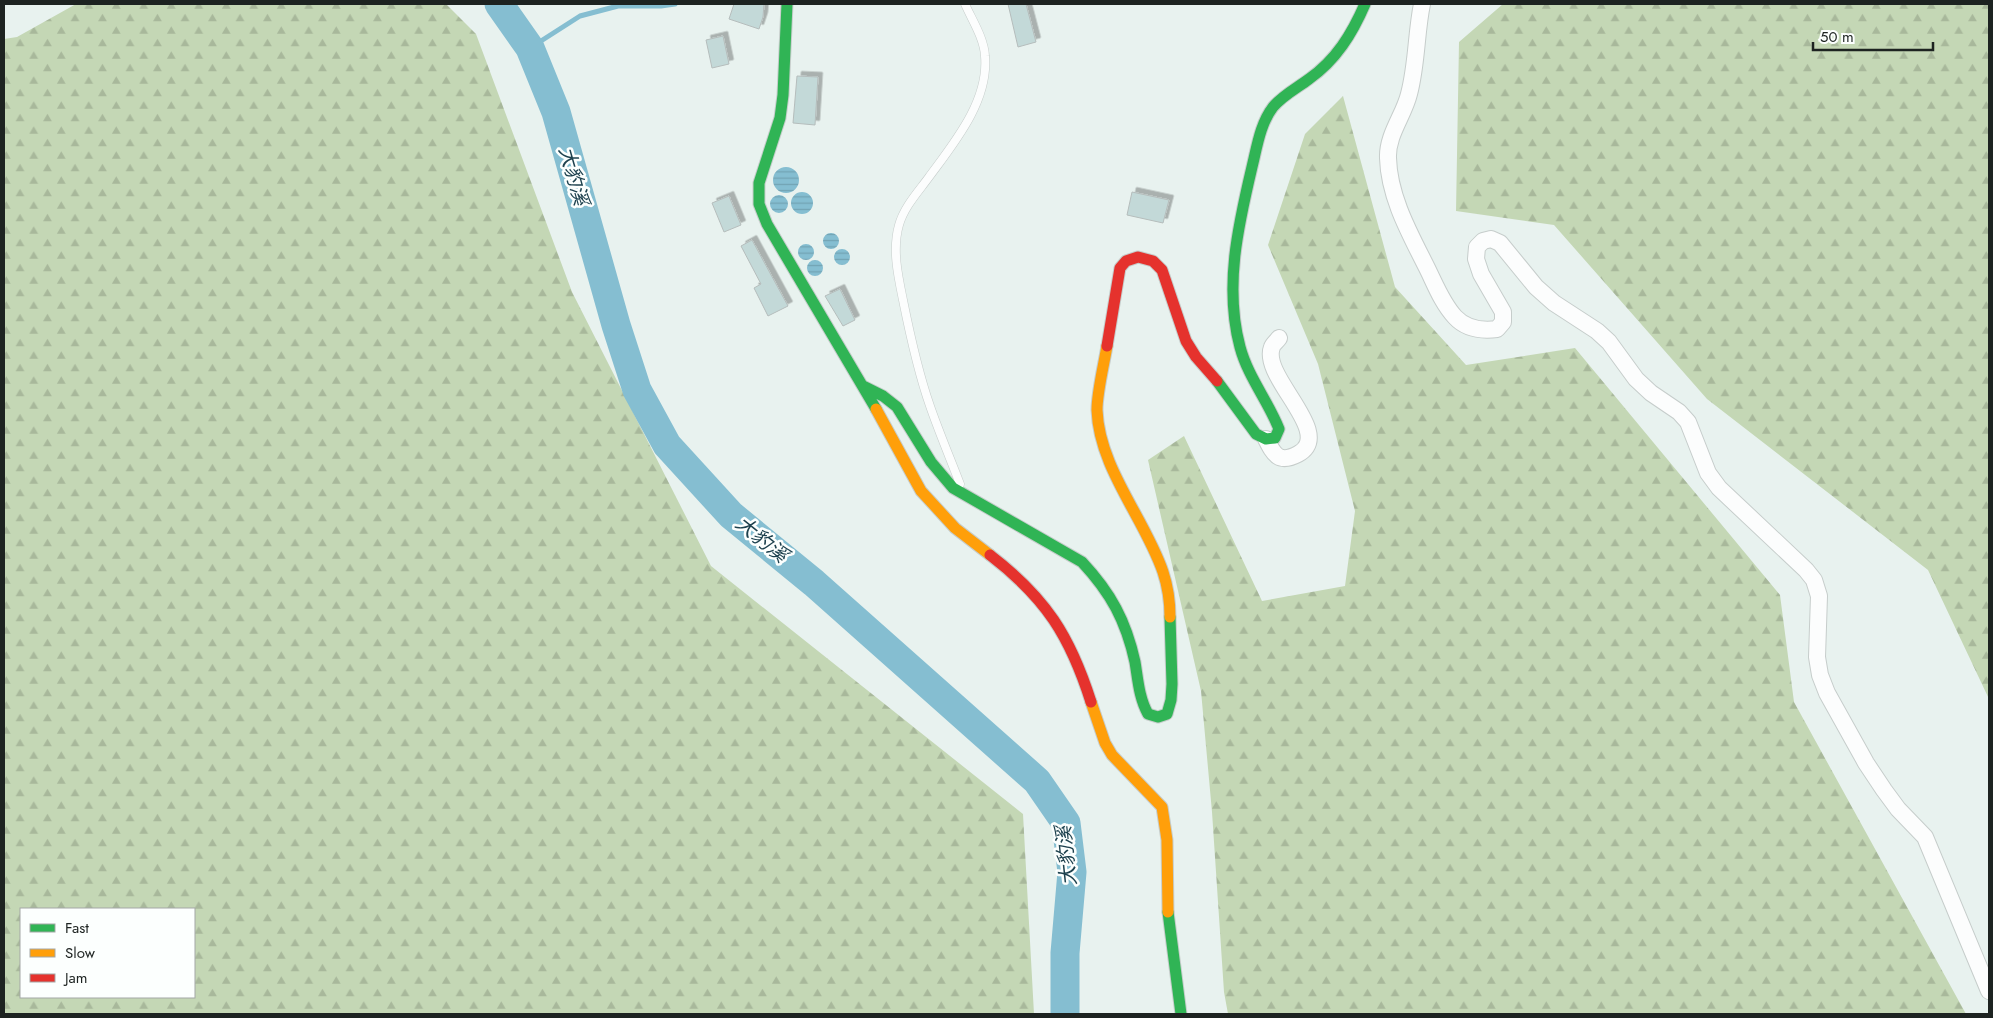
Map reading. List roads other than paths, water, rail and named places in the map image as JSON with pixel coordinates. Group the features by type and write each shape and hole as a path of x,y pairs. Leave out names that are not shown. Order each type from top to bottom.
{"street":[{"path":"787,4 780,118 760,183 759,204 767,224 863,386 921,491 956,528 1008,568 1032,592 1054,619 1071,647 1082,673 1105,743 1112,754 1162,807 1167,840 1167,893 1181,1014"},
{"path":"863,386 884,396 896,405 944,480 964,496 1082,562 1113,599 1129,636 1142,704 1148,714 1158,717 1167,714 1171,706 1172,668 1169,602 1166,582 1159,561 1107,455 1099,430 1097,409 1120,268 1126,261 1138,258 1153,261 1162,270 1186,340 1196,357 1220,385 1256,434 1266,439 1275,438 1279,429 1276,418 1248,372 1239,346 1233,311 1235,259 1249,183 1262,130 1270,111 1277,102 1317,73 1342,48 1365,4"},
{"path":"1422,4 1409,96 1391,139 1388,156 1390,178 1396,200 1441,297 1456,318 1470,328 1484,331 1496,329 1503,322 1503,312 1481,274 1476,259 1477,247 1483,241 1492,239 1500,243 1536,287 1554,303 1597,331 1609,342 1636,379 1651,393 1679,412 1688,422 1708,473 1719,488 1795,559 1814,580 1819,596 1817,657 1820,675 1827,693 1866,763 1884,790 1898,809 1925,837 1989,991"},
{"path":"1266,439 1273,452 1279,458 1287,458 1300,453 1308,444 1309,434 1305,422 1274,369 1271,355 1272,347 1279,338"}],"lane":[{"path":"964,496 929,404 908,325 898,272 896,247 899,225 909,204 954,143 978,100 985,76 985,55 978,33 965,4"}],"water":[{"path":"786,167 795,171 799,180 795,189 786,193 777,189 773,180 777,171"},
{"path":"802,192 810,195 813,203 810,211 802,214 794,211 791,203 794,195"},
{"path":"779,195 787,200 788,204 783,212 779,213 771,208 770,204 775,196"},
{"path":"828,233 834,233 839,238 837,247 828,249 823,244 823,238"},
{"path":"803,244 809,244 814,249 812,258 803,260 798,255 798,249"},
{"path":"839,249 845,249 850,254 848,263 839,265 834,260 834,254"},
{"path":"812,260 818,260 823,265 821,274 812,276 807,271 807,265"}],"waterway":[{"name":"大豹溪","path":"499,4 530,48 556,112 616,325 637,390 667,445 731,515 814,583 1037,781 1066,823 1072,872 1065,953 1065,1014"},
{"path":"530,48 580,16 618,6 661,6 675,4"}]}
